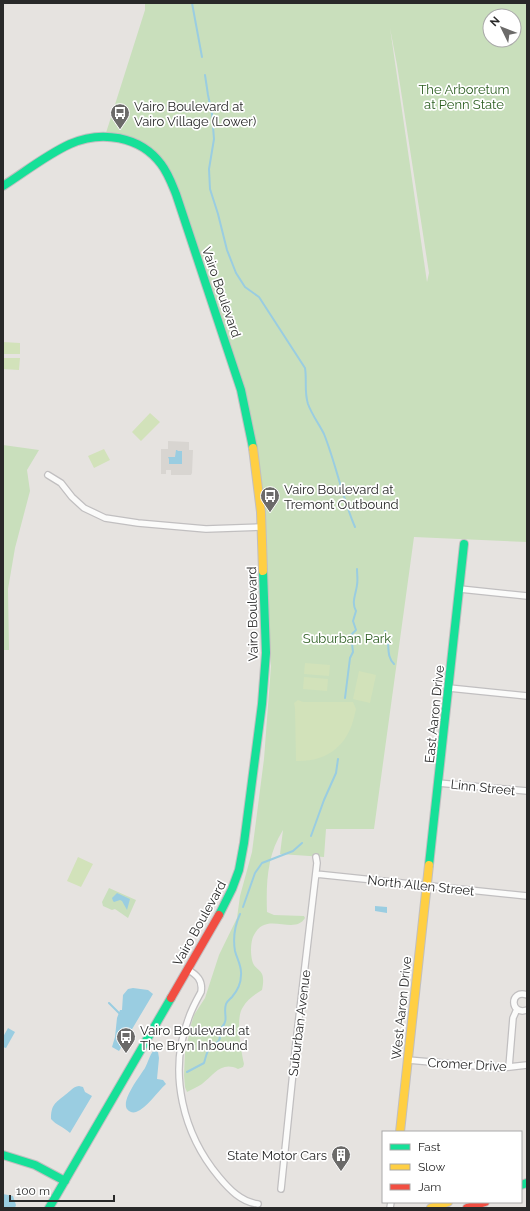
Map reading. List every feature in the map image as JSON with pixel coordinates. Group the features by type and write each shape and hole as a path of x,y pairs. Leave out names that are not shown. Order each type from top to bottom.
{"street":[{"name":"Vairo Boulevard","path":"3,186 71,143 95,137 113,137 136,143 150,152 168,173 223,332 241,390 254,451 262,527 266,629 264,677 244,843 239,870 223,908 49,1208"},
{"path":"48,475 61,483 72,497 84,508 105,518 138,523 206,529 262,527"},
{"name":"East Aaron Drive","path":"427,886 464,544"},
{"path":"460,589 527,596"},
{"path":"449,688 527,696"},
{"name":"Linn Street","path":"438,783 527,792"},
{"name":"Suburban Avenue","path":"281,1189 316,874 316,857"},
{"name":"North Allen Street","path":"316,874 527,896"},
{"name":"West Aaron Drive","path":"400,1131 427,886"},
{"path":"187,969 199,978 202,988 188,1019 183,1036 179,1064 179,1081 183,1108 195,1141 212,1169 228,1188 238,1196 250,1203 258,1204"},
{"path":"527,995 521,994 515,997 514,1004 517,1009 523,1012 527,1010"},
{"path":"509,1067 513,1018 517,1009"},
{"name":"Cromer Drive","path":"408,1060 493,1067 527,1065"},
{"path":"3,1155 28,1162 65,1181"},
{"path":"431,1208 445,1203"},
{"path":"467,1208 482,1203"}],"green space":[{"path":"145,3 527,3 527,542 414,537 374,829 326,829 324,857 280,854 283,830 271,859 267,880 267,912 274,915 304,916 305,918 300,923 294,925 273,923 265,924 259,928 254,935 251,946 251,954 254,965 262,974 263,984 262,990 254,995 245,1004 239,1019 240,1043 244,1064 243,1067 238,1069 232,1067 222,1068 202,1084 187,1092 184,1075 185,1053 191,1025 194,1015 205,998 219,955 237,918 240,896 252,852 264,759 271,666 261,532 250,428 219,322 166,170 151,153 105,136 145,10","holes":["390,28 429,273 427,282"]},
{"path":"3,342 20,343 20,354 3,354"},
{"path":"3,358 20,358 19,370 3,369"},
{"path":"150,413 160,422 141,441 132,432"},
{"path":"3,445 39,450 27,470 30,491 15,548 8,589 9,650 3,650"},
{"path":"104,449 110,460 94,468 88,456"},
{"path":"305,663 330,665 329,676 304,674"},
{"path":"359,671 376,675 370,703 353,699"},
{"path":"304,677 328,679 327,691 303,689"},
{"path":"298,700 303,702 353,702 356,709 352,724 348,734 336,749 318,758 296,761 294,703"},
{"path":"78,857 93,864 81,887 67,881"},
{"path":"109,888 136,900 128,918 115,909 112,910 103,906 102,902"}],"shaded area":[{"path":"168,441 189,442 189,450 193,450 191,475 171,475 171,470 166,470 166,474 161,474 161,449 168,449"}],"water":[{"path":"176,450 182,451 182,464 169,464 168,457 175,457"},
{"path":"117,893 130,899 127,910 122,901 113,901 112,898"},
{"path":"375,906 387,907 387,913 375,911"},
{"path":"133,988 148,990 153,994 119,1051 112,1047 115,1037 117,1018 120,1010 122,1010 123,995 128,989"},
{"path":"8,1028 15,1032 6,1048 3,1047 3,1037"},
{"path":"153,1051 158,1052 159,1058 157,1079 163,1080 166,1084 144,1107 136,1112 131,1112 127,1109 126,1105 129,1094 145,1068"},
{"path":"79,1086 83,1087 85,1092 92,1096 70,1133 51,1119 52,1110 54,1105 59,1100 73,1088"},
{"path":"3,1194 13,1196 16,1205 15,1208 3,1208"}],"waterway":[{"path":"192,3 202,57"},
{"path":"205,75 212,114 214,139 209,169 210,189 227,250 236,273 245,287 259,297 305,368 306,395 308,404 324,434 346,504 355,527"},
{"path":"345,698 350,658 353,652 351,635 356,630 353,621 356,611 354,601 357,583 357,569"},
{"path":"385,631 391,661 394,664"},
{"path":"311,836 336,773 338,759"},
{"path":"243,907 255,873 262,863 293,851 302,843"},
{"path":"187,1072 204,1063 210,1048 218,1042 220,1038 217,1031 225,1030 222,1027 226,1019 226,1004 240,984 241,978 241,969 235,951 234,942 240,914"},
{"path":"109,1003 119,1013"},
{"path":"151,1046 155,1049 155,1052"}],"traffic: fast":[{"path":"3,186 52,153 70,144 94,137 119,138 131,142 142,147 161,164 166,171 176,194 241,390 253,448"},
{"path":"429,865 464,544"},
{"path":"219,915 232,889 239,870 244,843 262,704 266,653 263,571"},
{"path":"49,1208 171,998"},
{"path":"3,1155 35,1165 65,1181"},
{"path":"522,1185 527,1183"}],"traffic: slow":[{"path":"253,448 261,512 263,571"},
{"path":"400,1131 429,865"},
{"path":"431,1208 445,1203"}],"traffic: jam":[{"path":"171,998 219,915"},
{"path":"467,1208 482,1203"}],"place":[{"name":"Vairo Boulevard at Vairo Village (Lower)","path":"120,130"},
{"name":"Vairo Boulevard at Tremont Outbound","path":"270,513"},
{"name":"Vairo Boulevard at The Bryn Inbound","path":"126,1054"},
{"name":"State Motor Cars","path":"341,1172"}],"park label":[{"name":"The Arboretum at Penn State","path":"464,96"},
{"name":"Suburban Park","path":"347,638"}]}
